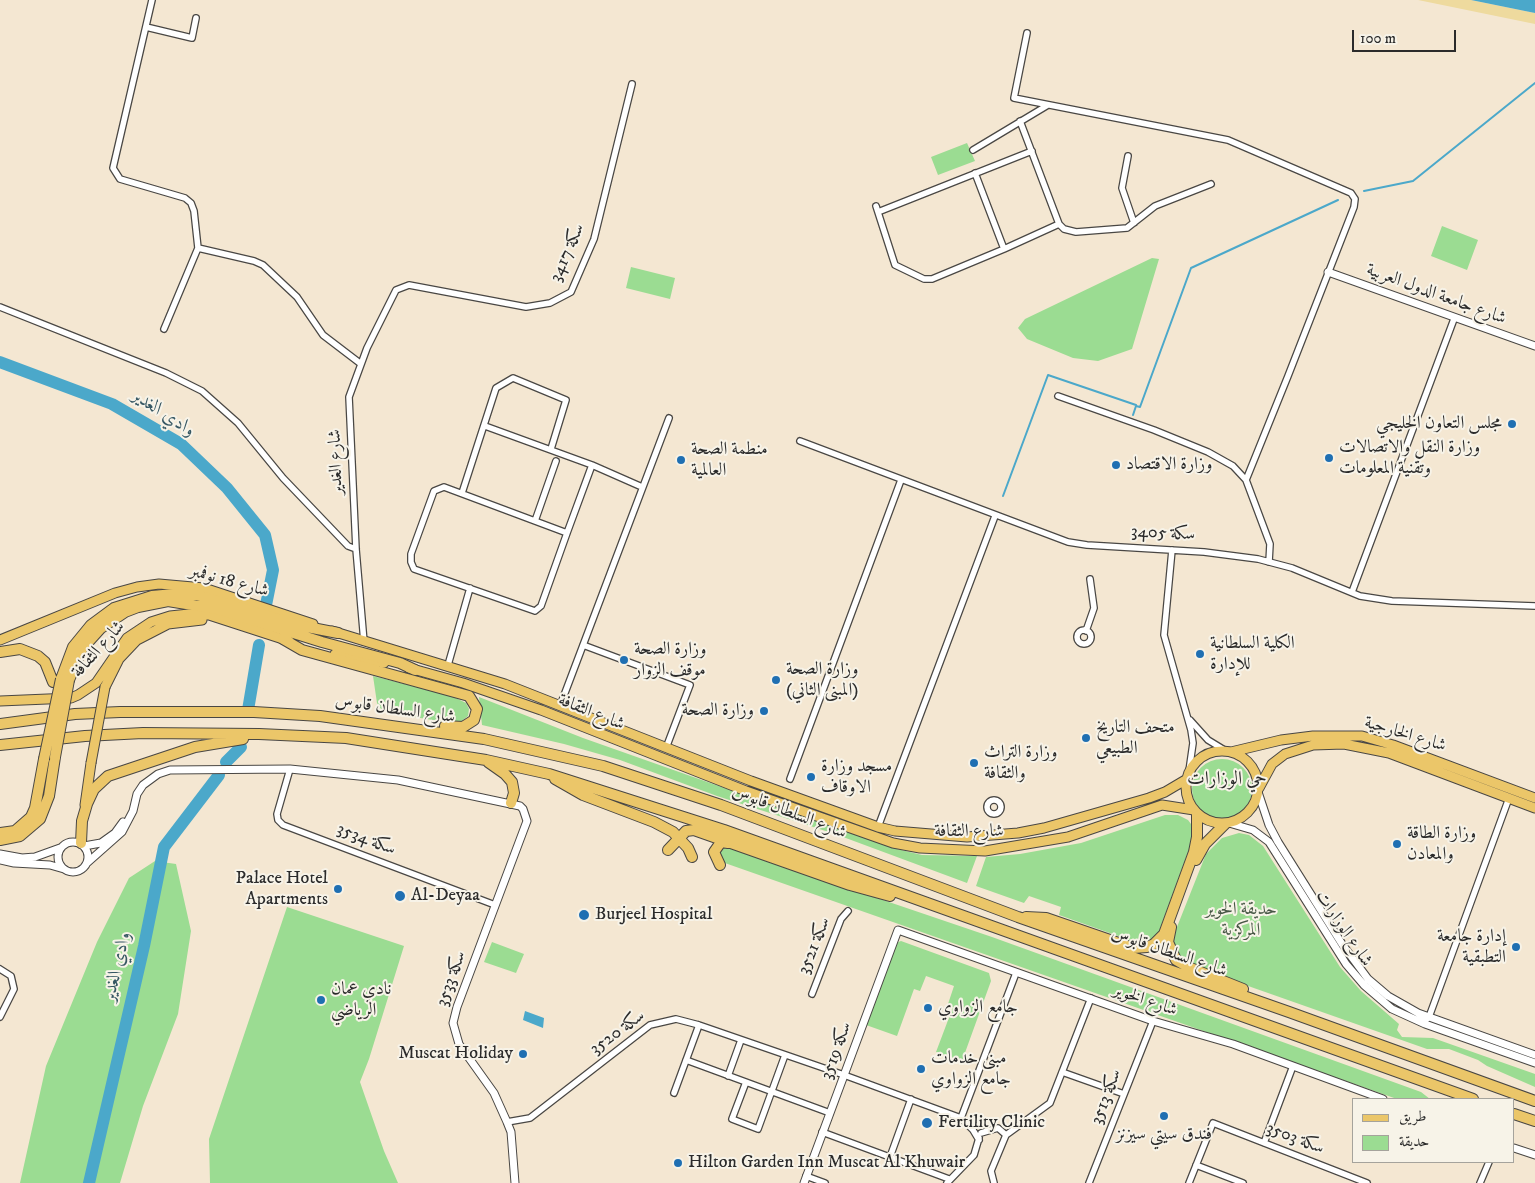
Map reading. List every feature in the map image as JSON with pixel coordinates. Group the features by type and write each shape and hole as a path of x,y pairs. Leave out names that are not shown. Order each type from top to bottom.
{"highway":[{"path":"0,840 20,836 40,819 49,796 54,705 61,681 73,648 91,625 114,608 152,596 174,594 197,595 302,626 338,634"},
{"path":"0,833 15,832 31,817 35,808 50,758 61,681 82,649 101,628 125,612 160,602 182,602 217,609 322,642 400,663 415,670"},
{"path":"283,639 302,650 466,694 474,701 477,709 476,717 467,726 435,726 424,729"},
{"path":"322,642 332,642 357,648 362,646 364,642"},
{"path":"0,652 20,649 38,656 61,681"},
{"name":"شارع السلطان قابوس","path":"0,724 102,713 236,712 320,716 424,729 484,739 642,778 721,805 1018,917 1257,1000 1535,1101"},
{"name":"شارع السلطان قابوس","path":"0,745 85,736 183,733 346,738 486,760 549,774 716,827 1470,1098"},
{"path":"82,844 84,812 94,789 112,774 195,747 259,734"},
{"path":"0,752 85,736"},
{"path":"486,760 505,774 512,782 514,793 511,803"},
{"path":"549,774 573,790 654,822 678,837 692,857"},
{"path":"1018,917 1046,918 1133,948 1154,944 1164,934 1194,852 1197,837 1195,812"},
{"path":"1227,823 1210,836 1200,852 1171,929 1168,942 1172,955 1182,964 1241,988 1257,1000"},
{"path":"668,850 678,837 686,831 694,830 850,885 970,918"},
{"path":"720,865 714,852 717,846 721,842 732,843"},
{"path":"1515,1114 1535,1121"}],"main road":[{"name":"شارع 18 نوفمبر","path":"0,640 115,593 137,587 170,584 217,592 364,642"},
{"name":"شارع الثقافة","path":"0,701 71,698 85,692 96,683 127,638 143,627 160,619 179,614 199,614 336,655 415,670 480,689 542,710 800,811 875,838 912,847 969,851 994,850 1068,837 1162,805 1195,812"},
{"path":"84,812 90,763 105,687 114,666 124,653 136,640 160,627 176,622 202,620 244,626"},
{"name":"شارع الثقافة","path":"364,642 448,666 560,706 666,748 878,827 943,836 987,837 1018,833 1044,828 1149,798 1165,792 1188,775"},
{"name":"شارع الخارجية","path":"1228,751 1281,740 1313,736 1345,734 1362,736 1393,745 1531,796"},
{"name":"شارع الخارجية","path":"1259,790 1272,764 1285,754 1313,745 1344,744 1389,753 1535,808"},
{"path":"1228,751 1238,754 1251,765 1258,780 1259,790 1250,811 1244,816 1227,823 1210,822 1195,812 1186,795 1188,775 1194,764 1206,754 1228,751"},
{"path":"1500,785 1509,798 1531,796"},
{"path":"800,811 872,832 878,827 884,836 912,847"}],"street":[{"path":"152,0 114,168 120,179 185,198 191,203 194,211 198,248 164,329"},
{"path":"146,26 192,38 196,18"},
{"path":"1027,33 1014,98 1228,140 1351,193 1355,199 1354,207 1246,480"},
{"name":"سكة 3417","path":"396,290 409,285 526,307 550,302 571,292 594,239 632,84"},
{"path":"973,150 1048,105"},
{"path":"1020,121 1059,224 1064,229 1076,232 1127,228 1155,206 1211,184"},
{"path":"1032,151 975,174 877,209 895,265 924,279 932,279 1059,224"},
{"path":"1128,156 1122,188 1134,223"},
{"path":"975,174 1004,249"},
{"path":"198,248 254,261 263,266 297,297 323,335 361,364"},
{"name":"شارع جامعة الدول العربية","path":"1328,272 1535,346"},
{"name":"شارع الغدير","path":"364,642 356,549 349,397 361,364 396,290"},
{"path":"0,307 166,373 202,391 238,423 283,478 348,546 356,549"},
{"path":"1352,592 1454,318"},
{"path":"462,493 496,388 513,378 566,400 550,449"},
{"path":"1058,396 1154,430 1208,452 1233,466 1246,480 1270,544 1269,562"},
{"path":"560,706 669,418"},
{"path":"485,426 592,465 642,488"},
{"name":"سكة 3405","path":"800,441 1068,542 1087,545 1232,554 1292,568 1360,596 1392,602 1535,606"},
{"path":"535,521 556,461"},
{"path":"567,533 444,488 434,491 411,554 411,562 414,569 535,611 541,606 592,465"},
{"path":"790,779 901,480"},
{"path":"878,827 995,516"},
{"path":"1172,550 1164,636 1188,716 1192,744 1188,775"},
{"path":"1086,631 1094,608 1090,579"},
{"path":"448,666 470,588"},
{"path":"582,645 690,685 666,748"},
{"path":"1188,716 1200,733 1228,751"},
{"path":"0,854 22,858 35,857 60,848 69,842 98,844 110,836 122,823 143,785 164,771 177,769 290,769 398,780 511,803"},
{"name":"سكة 3534","path":"290,769 278,814 278,820 283,824 495,904"},
{"name":"شارع الوزارات","path":"1259,790 1269,825 1278,842 1353,960 1381,991 1402,1006 1535,1055"},
{"path":"1392,1009 1423,1020 1429,1017 1509,798"},
{"name":"سكة 3533","path":"511,803 523,809 527,821 457,1007 453,1023 459,1044 494,1093 507,1122 510,1132 515,1183"},
{"path":"0,860 14,863 50,864 75,872 82,869 122,832 129,819 133,804"},
{"name":"شارع الوزارات","path":"1227,823 1253,830 1269,842 1346,964 1364,985 1392,1009 1425,1024 1535,1063"},
{"path":"82,844 88,856 87,863"},
{"path":"60,848 58,860 64,869"},
{"name":"سكة 3521","path":"812,994 841,919 848,911"},
{"name":"شارع الخوير","path":"898,930 1153,1021 1233,1044 1380,1098"},
{"name":"سكة 3519","path":"805,1180 898,930"},
{"path":"0,968 11,976 14,989 0,1017"},
{"path":"978,1135 961,1118 1016,973"},
{"path":"994,1183 991,1170 1006,1140 1006,1135 1050,1103 1091,998"},
{"name":"سكة 3520","path":"507,1122 530,1118 650,1025 676,1019 699,1025 911,1098 961,1118"},
{"name":"سكة 3513","path":"1089,1183 1153,1021"},
{"path":"674,1093 699,1025"},
{"path":"728,1076 741,1040"},
{"path":"746,1082 732,1119 758,1129 785,1056"},
{"path":"686,1060 830,1113"},
{"path":"1264,1143 1293,1066"},
{"path":"1062,1072 1124,1094"},
{"path":"890,1157 911,1098"},
{"name":"سكة 3503","path":"1196,1165 1213,1122 1367,1183"},
{"path":"978,1135 998,1128 1006,1135"},
{"path":"822,1132 948,1181 974,1155 978,1135"},
{"path":"1515,1148 1535,1155"},
{"path":"1480,1183 1489,1163"},
{"path":"1190,1183 1196,1165 1243,1183"},
{"path":"805,1180 825,1183"}],"green space":[{"path":"967,143 975,161 938,175 931,157"},
{"path":"1442,226 1478,240 1467,270 1431,256"},
{"path":"1152,258 1159,259 1132,349 1098,361 1073,358 1027,339 1018,328 1025,319"},
{"path":"631,267 675,278 670,299 626,288"},
{"path":"373,676 452,696 466,703 469,709 468,716 458,724 389,713 380,708 377,703"},
{"path":"479,697 583,738 897,849 922,855 977,856 967,883 835,834 717,796 620,760 564,744 482,725"},
{"path":"1216,759 1228,759 1239,764 1247,772 1252,783 1250,801 1239,814 1228,819 1216,819 1205,814 1197,806 1192,795 1192,783 1197,772 1205,764"},
{"name":"حديقة الخوير المركزية","path":"1165,815 1178,815 1188,820 1194,828 1194,836 1158,934 1146,943 1135,942 1059,915 1061,907 1029,896 1024,903 976,886 986,857 1020,854 1081,843"},
{"name":"حديقة الخوير المركزية","path":"1239,833 1249,835 1263,846 1340,967 1361,991 1399,1024 1397,1030 1402,1037 1433,1038 1535,1074 1535,1087 1487,1066 1478,1060 1449,1049 1427,1049 1251,987 1182,960 1174,950 1173,937 1206,854 1222,838"},
{"path":"727,847 992,937 1421,1092 1429,1098 1394,1098 722,862 718,851"},
{"path":"155,861 176,864 191,931 178,1014 143,1106 120,1183 20,1183 46,1066 97,942 129,878"},
{"name":"نادي عمان الرياضي","path":"287,907 404,946 360,1082 384,1151 398,1183 210,1183 209,1139"},
{"path":"901,941 989,973 991,981 962,1061 936,1052 953,1007 948,1004 954,986 926,976 920,991 914,989 897,1036 866,1025 896,943"},
{"path":"492,942 524,954 516,973 484,962"}],"sand":[{"path":"1418,0 1471,0 1535,13 1535,24"}],"water":[{"path":"1471,0 1535,0 1535,13 1525,11"},
{"path":"525,1011 544,1018 543,1028 523,1020"}],"waterway":[{"path":"1364,191 1413,181 1535,83"},
{"path":"1133,415 1136,406 1140,407 1191,268 1338,200"},
{"name":"وادي الغدير","path":"0,362 112,404 181,444 227,488 265,535 273,570 266,605"},
{"path":"1003,496 1048,375 1136,405"},
{"name":"وادي الغدير","path":"248,710 259,645"},
{"name":"وادي الغدير","path":"226,762 241,747"},
{"name":"وادي الغدير","path":"89,1183 144,946 164,847 219,775"}],"place":[{"name":"مجلس التعاون الخليجي","path":"1512,424"},
{"name":"وزارة النقل والاتصالات وتقنية المعلومات","path":"1329,458"},
{"name":"منطمة الصحة العالمية","path":"681,460"},
{"name":"وزارة الاقتصاد","path":"1116,465"},
{"name":"الكلية السلطانية للإدارة","path":"1200,654"},
{"name":"وزارة الصحة موقف الزوار","path":"624,660"},
{"name":"وزارة الصحة (المبنى الثاني)","path":"776,680"},
{"name":"وزارة الصحة","path":"764,711"},
{"name":"متحف التاريخ الطبيعي","path":"1086,738"},
{"name":"وزارة التراث والثقافة","path":"974,763"},
{"name":"مسجد وزارة الاوقاف","path":"811,777"},
{"name":"وزارة الطاقة والمعادن","path":"1397,844"},
{"name":"Palace Hotel Apartments","path":"338,889"},
{"name":"Al-Deyaa","path":"400,896"},
{"name":"Burjeel Hospital","path":"584,915"},
{"name":"إدارة جامعة التطبقية","path":"1516,947"},
{"name":"نادي عمان الرياضي","path":"321,1000"},
{"name":"جامع الزواوي","path":"928,1008"},
{"name":"Muscat Holiday","path":"523,1054"},
{"name":"مبنى خدمات جامع الزواوي","path":"921,1069"},
{"name":"فندق سيتي سيزنز","path":"1164,1116"},
{"name":"Fertility Clinic","path":"927,1123"},
{"name":"Hilton Garden Inn Muscat Al Khuwair","path":"678,1163"}],"district":[{"name":"حي الوزارات","path":"1227,780"}]}
